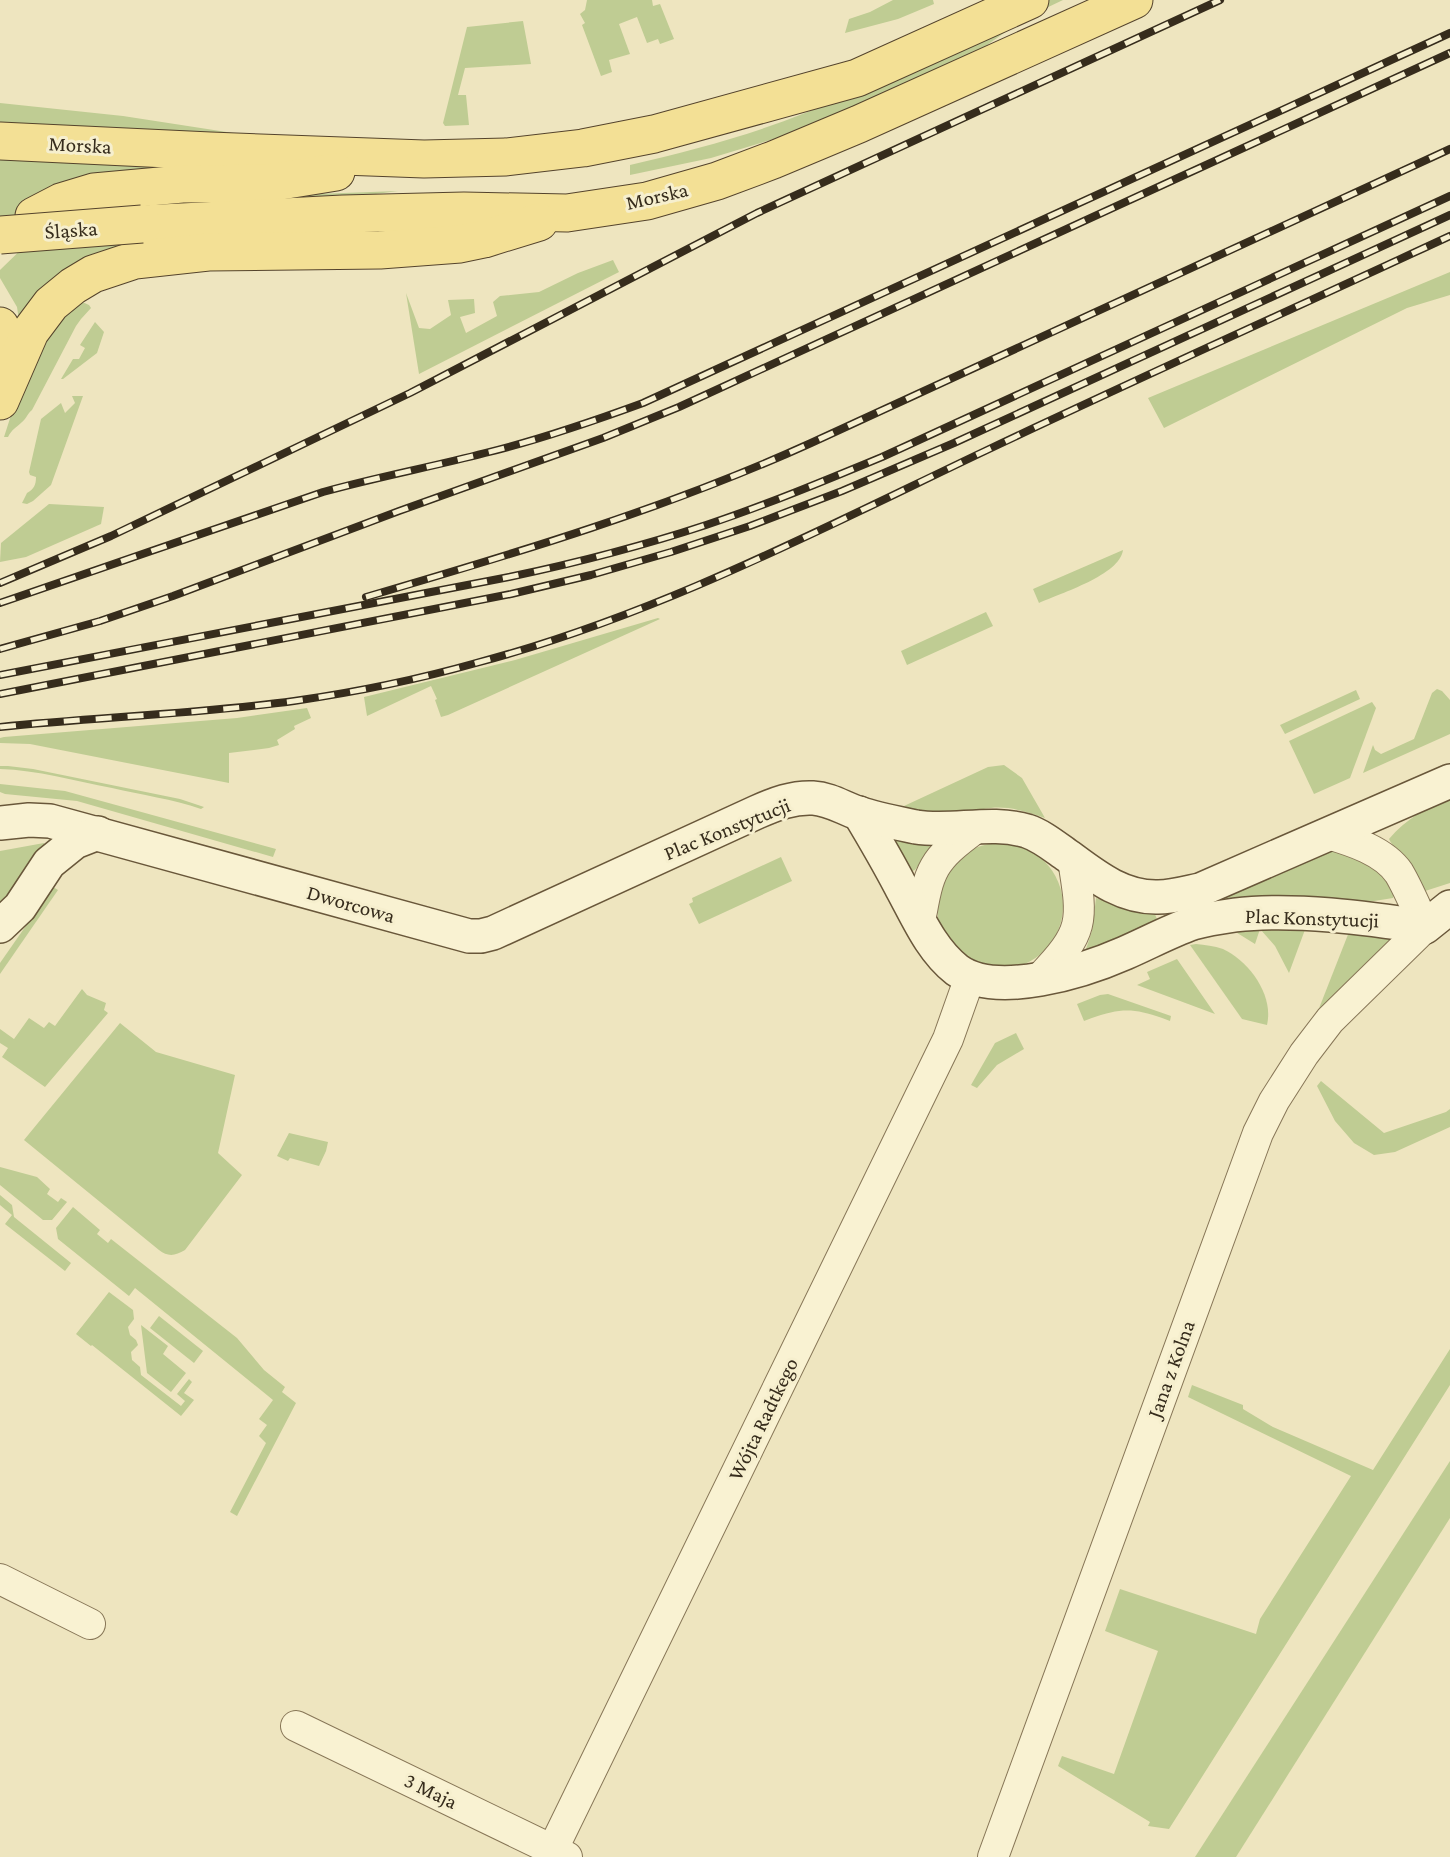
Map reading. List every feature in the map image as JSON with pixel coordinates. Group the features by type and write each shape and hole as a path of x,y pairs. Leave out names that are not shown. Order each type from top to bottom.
{"main road":[{"name":"Morska","path":"14,142 424,159 506,157 583,148 654,134 857,78 1030,0"},
{"name":"Morska","path":"142,224 343,214 464,211 568,213 647,201 717,181 773,160 1134,0"},
{"path":"34,216 61,202 94,192 182,184 268,183 424,159"},
{"path":"1,398 30,332 51,304 93,274 135,260 208,251 369,250 460,244 568,213"},
{"name":"Śląska","path":"0,235 142,224"},
{"path":"0,326 1,398"},
{"name":"Plac Konstytucji","path":"599,884 780,802 811,798 827,800 859,813 916,827 940,830 1010,827 1028,832 1040,837 1097,878 1119,890 1158,897 1200,890 1450,781"},
{"name":"Plac Konstytucji","path":"859,813 920,922 945,960 970,977 985,982 1040,978 1097,964 1193,923 1236,915 1302,914 1389,921 1438,917"},
{"name":"Dworcowa","path":"0,823 50,821 469,936 493,933 599,884"},
{"path":"0,926 20,906 49,863 75,842 98,834"}],"street":[{"path":"920,922 932,870 949,848 976,828"},
{"path":"1328,834 1348,840 1381,856 1438,917"},
{"path":"1040,978 1069,947 1078,927 1081,907 1073,860"},
{"name":"Jana z Kolna","path":"993,1857 1258,1133 1304,1054 1330,1020 1438,917"},
{"name":"Wójta Radtkego","path":"556,1855 948,1039 970,977"},
{"path":"0,1579 90,1624"},
{"name":"3 Maja","path":"296,1726 556,1855"}],"green space":[{"path":"587,0 652,0 653,6 660,4 674,39 660,44 658,39 647,43 637,17 619,24 630,54 609,60 612,72 601,76 582,25 585,23 580,14 585,10"},
{"path":"893,0 933,0 934,4 898,19 845,33 849,19"},
{"path":"1049,0 1063,0 1011,28 966,60 797,132 711,158 630,175 630,165 740,136 836,101"},
{"path":"523,21 531,64 465,68 458,95 466,95 469,125 445,126 443,123 467,27"},
{"path":"0,103 123,116 246,135 0,127"},
{"path":"0,155 285,167 0,219"},
{"path":"398,191 346,198 143,244 19,321 17,307 0,278 0,270 34,237 123,201"},
{"path":"613,260 619,272 419,374 406,293 419,328 430,329 451,315 448,300 474,299 475,313 460,317 466,333 497,316 493,302 500,296 539,292"},
{"path":"1450,272 1450,295 1407,308 1164,428 1148,398"},
{"path":"78,300 91,308 76,326 32,410 8,437 4,437 37,349"},
{"path":"95,322 104,332 97,353 61,379 73,359 79,359 85,348 80,345"},
{"path":"72,396 83,396 51,485 33,501 22,503 36,482 36,477 29,472 41,419 61,403 65,413 75,403"},
{"path":"49,504 104,507 101,524 26,557 0,562 1,543"},
{"path":"1123,550 1112,567 1101,575 1039,603 1033,589"},
{"path":"986,612 993,626 907,665 901,651"},
{"path":"660,619 448,715 441,717 431,686 367,716 364,697 515,660"},
{"path":"1437,689 1450,700 1450,734 1363,773 1373,745 1381,754 1414,739 1432,693"},
{"path":"1356,690 1360,699 1285,734 1280,725"},
{"path":"1372,702 1376,708 1350,778 1314,794 1289,741"},
{"path":"307,708 311,718 294,726 295,729 277,740 279,745 229,753 229,783 30,744 0,743 0,738 4,737 237,718"},
{"path":"1004,765 1022,778 1045,818 1005,808 947,815 904,806 988,767"},
{"path":"0,766 180,799 204,807 201,809 42,774 0,769"},
{"path":"0,784 65,791 276,849 273,857 77,801 5,794 0,792"},
{"path":"1450,794 1450,883 1422,892 1406,857 1389,839 1410,819"},
{"path":"888,830 935,843 912,871"},
{"path":"44,843 45,846 0,906 0,851"},
{"path":"1000,843 1024,848 1044,862 1058,882 1063,906 1058,930 1044,950 1024,964 1000,969 976,964 956,950 942,930 937,906 942,882 956,862 976,848"},
{"path":"1331,851 1351,856 1376,870 1389,885 1394,894 1393,898 1351,903 1206,902"},
{"path":"781,857 792,881 699,924 689,904 693,902 692,898"},
{"path":"53,887 58,890 0,974 0,963"},
{"path":"1096,898 1127,908 1154,912 1159,924 1084,955 1092,931"},
{"path":"1306,927 1289,973 1275,946 1260,929 1255,944 1234,931 1242,928"},
{"path":"1349,932 1392,935 1388,943 1316,1016"},
{"path":"1190,945 1223,949 1233,954 1250,970 1267,1002 1267,1025 1242,1019"},
{"path":"1177,959 1215,1014 1137,985 1150,979 1147,972"},
{"path":"82,989 87,995 106,1003 104,1010 108,1013 45,1087 2,1057 8,1048 0,1043 0,1029 14,1039 29,1018 44,1028 49,1022 55,1026"},
{"path":"1108,994 1171,1016 1170,1021 1127,1010 1084,1021 1077,1004"},
{"path":"120,1023 156,1052 235,1075 218,1153 242,1175 185,1250 175,1254 165,1254 159,1250 24,1140"},
{"path":"1016,1033 1024,1049 997,1065 977,1088 971,1085 995,1043"},
{"path":"1321,1081 1384,1133 1450,1109 1450,1127 1395,1152 1374,1155 1354,1143 1335,1121 1317,1086"},
{"path":"289,1133 328,1142 319,1166 290,1158 288,1161 277,1156"},
{"path":"0,1167 37,1177 50,1189 47,1194 58,1202 61,1198 67,1202 52,1220 43,1220 0,1185"},
{"path":"0,1195 12,1205 14,1217 71,1263 65,1271 5,1224 12,1215 0,1205"},
{"path":"73,1207 100,1230 97,1234 108,1243 111,1239 237,1338 264,1370 285,1387 282,1392 296,1403 237,1516 230,1512 266,1443 259,1436 267,1425 259,1419 273,1400 135,1288 129,1296 58,1239 56,1228"},
{"path":"109,1292 133,1310 134,1319 128,1327 130,1335 138,1345 131,1352 132,1360 140,1367 141,1375 181,1406 185,1401 177,1394 189,1379 192,1382 184,1393 194,1400 181,1416 76,1334"},
{"path":"159,1316 203,1351 194,1363 150,1328"},
{"path":"141,1325 168,1346 163,1354 186,1373 171,1392 147,1373"},
{"path":"1450,1349 1450,1385 1169,1829 1148,1826 1150,1822 1058,1766 1062,1756 1114,1774 1158,1651 1105,1631 1120,1589 1256,1634 1260,1619 1351,1476 1188,1397 1192,1385 1243,1405 1243,1409 1273,1427 1373,1470"},
{"path":"1450,1461 1450,1518 1236,1857 1195,1857"}],"railway":[{"path":"0,583 111,536 410,393 757,213 1220,0"},
{"path":"0,603 323,492 525,442 643,403 1450,33"},
{"path":"0,649 100,621 173,596 603,438 679,407 1450,53"},
{"path":"366,597 592,528 757,466 1450,149"},
{"path":"0,675 509,577 609,554 706,525 882,457 1450,196"},
{"path":"0,694 511,594 591,575 750,526 842,491 954,443 1450,215"},
{"path":"0,727 221,709 317,697 431,675 542,644 608,621 735,569 1450,236"}]}
